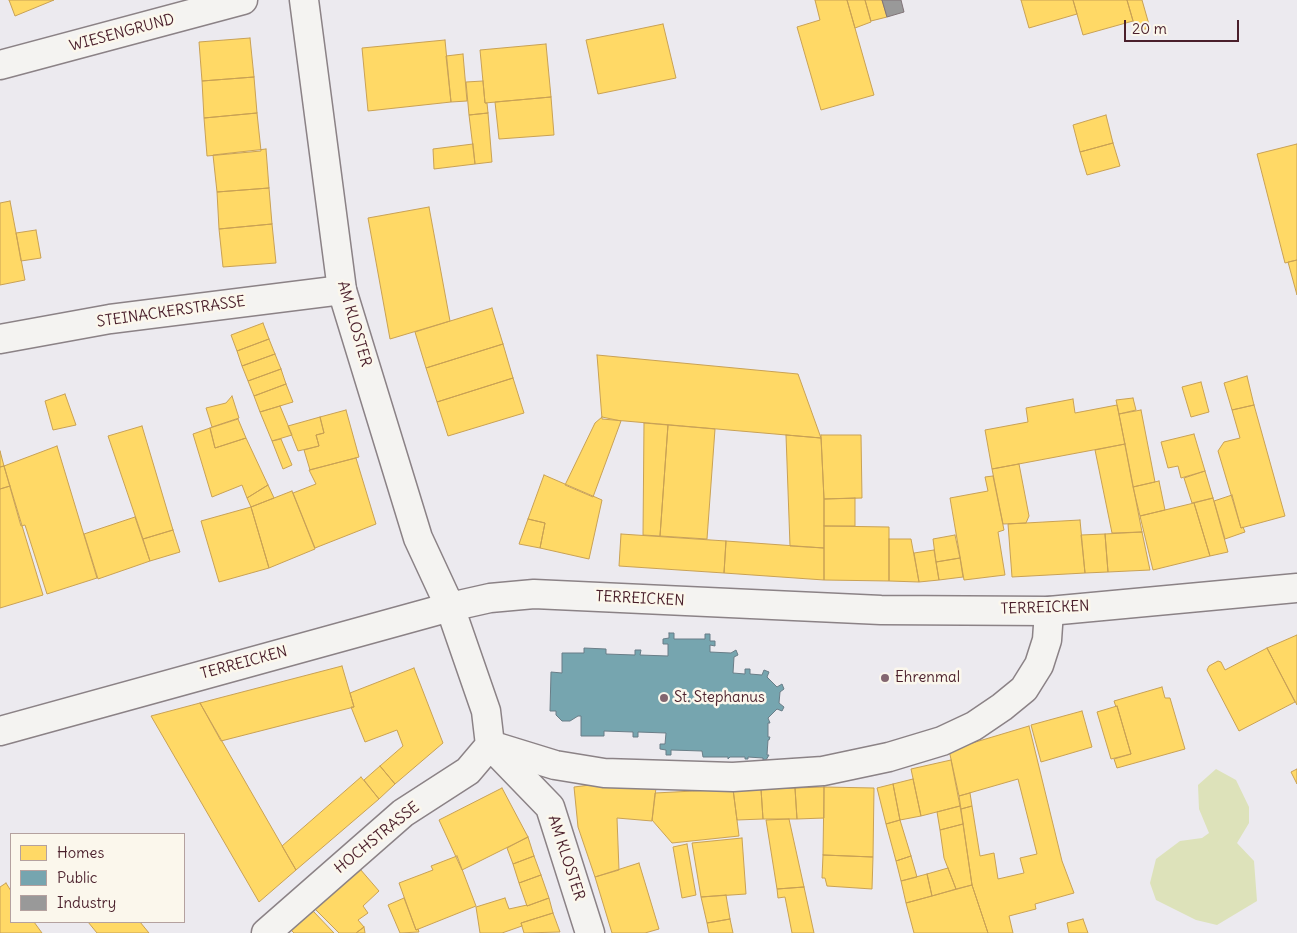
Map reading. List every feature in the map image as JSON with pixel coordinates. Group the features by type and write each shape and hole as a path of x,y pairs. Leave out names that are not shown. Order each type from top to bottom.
{"street":[{"name":"WIESENGRUND","path":"0,65 243,0"},
{"name":"AM KLOSTER","path":"304,0 342,290 418,538 450,607 486,711 490,745 550,807 590,933"},
{"name":"STEINACKERSTRASSE","path":"0,339 110,319 342,290"},
{"name":"TERREICKEN","path":"0,731 450,607 490,598 534,594 881,610 1049,610 1297,588"},
{"path":"490,745 555,765 604,773 733,777 823,771 889,757 942,741 974,726 1024,689 1039,665 1047,640 1049,610"},
{"name":"HOCHSTRASSE","path":"266,933 403,813 468,772 490,745"}],"green space":[{"path":"1216,769 1236,780 1249,807 1249,823 1237,843 1254,861 1257,901 1217,925 1196,920 1156,900 1150,883 1156,859 1180,841 1202,838 1209,833 1199,809 1198,785"}],"building: Homes":[{"path":"9,0 54,0 15,16"},
{"path":"815,0 847,0 874,95 821,110 797,27 820,20"},
{"path":"847,0 865,0 871,22 855,28"},
{"path":"865,0 882,0 887,17 871,21"},
{"path":"1021,0 1073,0 1077,14 1029,28"},
{"path":"1073,0 1127,0 1133,21 1083,35"},
{"path":"1127,0 1142,0 1150,28 1136,31"},
{"path":"663,24 676,78 598,94 586,40"},
{"path":"250,38 254,77 202,81 199,42"},
{"path":"445,40 451,102 368,111 362,48"},
{"path":"546,44 551,97 485,103 480,50"},
{"path":"463,54 467,101 451,102 446,56"},
{"path":"254,77 257,113 204,118 202,81"},
{"path":"483,81 488,113 469,115 466,82"},
{"path":"551,97 554,135 499,139 495,102"},
{"path":"257,113 261,151 207,156 204,118"},
{"path":"488,113 492,162 475,164 469,115"},
{"path":"1106,115 1113,143 1080,152 1073,125"},
{"path":"1113,143 1120,166 1087,175 1080,152"},
{"path":"473,144 475,164 434,169 433,149"},
{"path":"1297,144 1297,260 1285,263 1257,154"},
{"path":"266,149 269,188 217,192 213,155"},
{"path":"269,188 272,224 219,229 217,192"},
{"path":"10,201 25,280 0,285 0,203"},
{"path":"429,207 450,321 390,339 368,218"},
{"path":"272,224 276,263 223,267 219,229"},
{"path":"36,230 41,258 21,261 16,233"},
{"path":"1297,260 1297,295 1288,262"},
{"path":"492,308 503,344 426,368 415,332"},
{"path":"263,323 269,339 237,351 231,335"},
{"path":"269,339 275,354 242,366 237,351"},
{"path":"503,344 513,378 437,402 426,368"},
{"path":"275,354 281,369 248,381 242,366"},
{"path":"597,355 798,374 821,438 602,419"},
{"path":"281,369 286,384 254,396 248,381"},
{"path":"1247,376 1254,405 1232,410 1224,383"},
{"path":"513,378 524,413 448,436 437,402"},
{"path":"1201,382 1209,412 1191,417 1182,387"},
{"path":"286,384 293,402 260,412 254,396"},
{"path":"65,394 76,425 53,430 45,401"},
{"path":"232,396 239,418 212,427 206,408 226,403"},
{"path":"1133,398 1136,410 1119,414 1116,400"},
{"path":"1073,399 1075,413 1117,405 1125,444 992,469 985,430 1028,422 1026,408"},
{"path":"1254,405 1285,516 1241,528 1218,451 1224,442 1240,438 1232,410"},
{"path":"280,406 292,435 272,441 260,412"},
{"path":"346,410 359,457 310,470 304,450 319,446 316,435 324,433 320,417"},
{"path":"1141,410 1155,482 1133,487 1119,414"},
{"path":"320,417 324,433 316,435 319,446 298,451 288,426"},
{"path":"602,417 621,421 593,497 565,485 595,423"},
{"path":"238,419 246,438 215,448 210,428"},
{"path":"644,423 668,425 660,536 643,535"},
{"path":"668,425 715,429 707,539 660,536"},
{"path":"142,426 173,530 143,539 108,436"},
{"path":"210,428 215,448 246,438 268,485 247,498 242,485 212,497 193,434"},
{"path":"1194,434 1205,471 1181,478 1178,466 1168,468 1161,442"},
{"path":"786,435 821,438 824,548 790,546"},
{"path":"821,435 861,435 862,498 824,499"},
{"path":"281,439 292,465 283,469 272,441"},
{"path":"1125,444 1142,532 1112,533 1095,450"},
{"path":"57,446 97,578 47,594 25,525 21,526 4,466"},
{"path":"0,451 4,466 0,467"},
{"path":"356,458 376,524 315,548 293,493 316,484 309,470"},
{"path":"1019,464 1029,516 1026,523 1003,524 992,469"},
{"path":"4,466 10,486 0,489 0,467"},
{"path":"1205,471 1213,498 1192,503 1184,478"},
{"path":"544,475 602,500 589,559 540,548 545,523 528,519"},
{"path":"993,476 1004,530 998,532 1005,575 964,580 950,498 988,491 985,477"},
{"path":"1159,481 1165,510 1140,516 1133,487"},
{"path":"268,485 274,498 251,507 247,498"},
{"path":"10,486 43,595 0,608 0,489"},
{"path":"292,491 315,549 269,568 251,507"},
{"path":"1232,495 1241,528 1243,527 1245,532 1225,539 1214,501"},
{"path":"855,498 855,526 824,526 824,499"},
{"path":"1213,498 1228,552 1210,556 1194,503"},
{"path":"1194,503 1210,556 1153,570 1140,516"},
{"path":"251,507 269,568 219,582 201,521"},
{"path":"135,517 150,561 98,579 84,534"},
{"path":"528,519 545,523 540,548 519,544"},
{"path":"1080,520 1085,573 1012,577 1008,524"},
{"path":"824,526 889,527 889,581 824,580"},
{"path":"173,530 180,552 150,561 143,539"},
{"path":"1142,532 1150,570 1108,572 1105,534"},
{"path":"621,534 726,541 724,573 619,566"},
{"path":"1105,534 1108,572 1085,573 1081,535"},
{"path":"955,535 960,558 936,562 933,539"},
{"path":"889,539 911,539 919,582 889,581"},
{"path":"726,541 824,548 824,580 724,573"},
{"path":"934,550 939,580 919,582 914,553"},
{"path":"960,558 963,577 939,580 936,562"},
{"path":"1297,635 1297,705 1267,648"},
{"path":"1267,648 1295,702 1239,731 1207,670 1209,666 1218,661 1221,662 1225,670"},
{"path":"342,666 354,707 221,741 200,703"},
{"path":"414,668 443,743 395,784 380,766 403,746 397,730 365,742 351,707 354,707 350,693"},
{"path":"1162,687 1165,698 1170,698 1185,749 1117,768 1114,759 1131,754 1114,701"},
{"path":"200,703 296,870 259,902 151,716"},
{"path":"1117,706 1131,754 1111,759 1097,712"},
{"path":"1082,711 1092,747 1041,762 1031,725"},
{"path":"1029,726 1062,861 1074,893 1035,904 1036,909 1009,916 1013,933 988,933 972,885 961,809 972,806 980,856 994,853 998,879 1024,873 1020,858 1037,854 1018,779 959,796 949,750"},
{"path":"951,760 960,806 921,816 911,769"},
{"path":"380,766 395,784 379,799 364,780"},
{"path":"1297,769 1297,784 1291,772"},
{"path":"361,777 379,799 296,870 282,846"},
{"path":"913,779 921,816 900,820 893,784"},
{"path":"614,782 656,788 652,821 617,818 619,870 595,877 578,827 574,787"},
{"path":"893,784 900,820 886,824 877,788"},
{"path":"824,787 824,818 797,819 795,788"},
{"path":"824,787 874,788 873,857 823,855"},
{"path":"502,788 528,837 462,870 439,820"},
{"path":"795,788 797,819 763,819 761,789"},
{"path":"733,789 761,789 763,819 737,820"},
{"path":"733,789 739,836 672,843 652,820 655,793"},
{"path":"970,793 972,806 961,809 959,796"},
{"path":"960,806 963,824 940,830 937,812"},
{"path":"789,819 804,887 777,889 766,820"},
{"path":"900,820 911,856 896,861 886,824"},
{"path":"963,824 972,885 956,889 944,858 940,830"},
{"path":"528,837 534,856 513,864 507,848"},
{"path":"742,838 746,894 701,897 692,843"},
{"path":"687,844 696,895 682,898 673,847"},
{"path":"823,855 873,857 872,889 827,886 825,878 822,878"},
{"path":"457,856 476,906 416,930 399,883 433,870 431,866"},
{"path":"534,856 541,875 519,883 513,864"},
{"path":"911,856 917,877 901,881 896,861"},
{"path":"639,863 659,929 645,933 612,933 595,877"},
{"path":"948,868 956,889 932,896 927,874"},
{"path":"360,869 379,891 363,906 368,913 358,920 364,927 356,933 339,933 315,909"},
{"path":"927,874 932,896 906,903 901,881"},
{"path":"541,875 549,898 527,906 519,883"},
{"path":"6,883 10,889 10,923 35,923 42,933 0,933 0,887"},
{"path":"972,885 988,933 914,933 906,903"},
{"path":"804,887 814,933 792,933 785,897 778,898 777,889"},
{"path":"726,895 730,919 707,923 701,897"},
{"path":"404,898 416,930 418,929 419,932 400,933 388,905"},
{"path":"505,898 509,909 527,906 549,898 553,913 521,923 522,926 502,933 480,933 476,907"},
{"path":"313,911 334,933 294,933 291,930"},
{"path":"553,913 560,932 524,933 521,923"},
{"path":"730,919 733,933 709,933 707,923"},
{"path":"1083,919 1088,933 1069,933 1067,923"},
{"path":"89,923 141,923 149,933 97,933"},
{"path":"364,927 365,933 356,933"}],"building: Public":[{"name":"St. Stephanus","path":"669,633 674,633 674,639 705,639 705,634 710,634 710,641 715,641 715,646 710,645 710,652 731,653 736,650 738,655 734,657 733,673 745,674 745,669 750,669 750,674 762,675 764,670 769,672 767,677 777,687 782,684 784,689 780,692 779,703 784,707 782,711 777,709 768,718 770,723 768,723 768,737 770,737 767,755 769,755 766,760 748,757 748,759 745,759 745,757 730,757 728,759 728,757 703,757 702,751 671,750 671,755 666,755 666,750 660,749 660,744 665,744 666,733 638,732 638,737 633,737 633,732 604,731 604,736 581,736 581,716 570,721 562,721 556,715 556,711 550,711 551,672 562,673 562,653 584,653 584,648 606,649 606,654 635,655 635,650 641,650 640,655 668,656 668,644 663,644 663,639 669,638"}],"building: Industry":[{"path":"882,0 901,0 904,12 887,17"}],"place":[{"name":"Ehrenmal","path":"885,678"},
{"name":"St. Stephanus","path":"664,698"}]}
